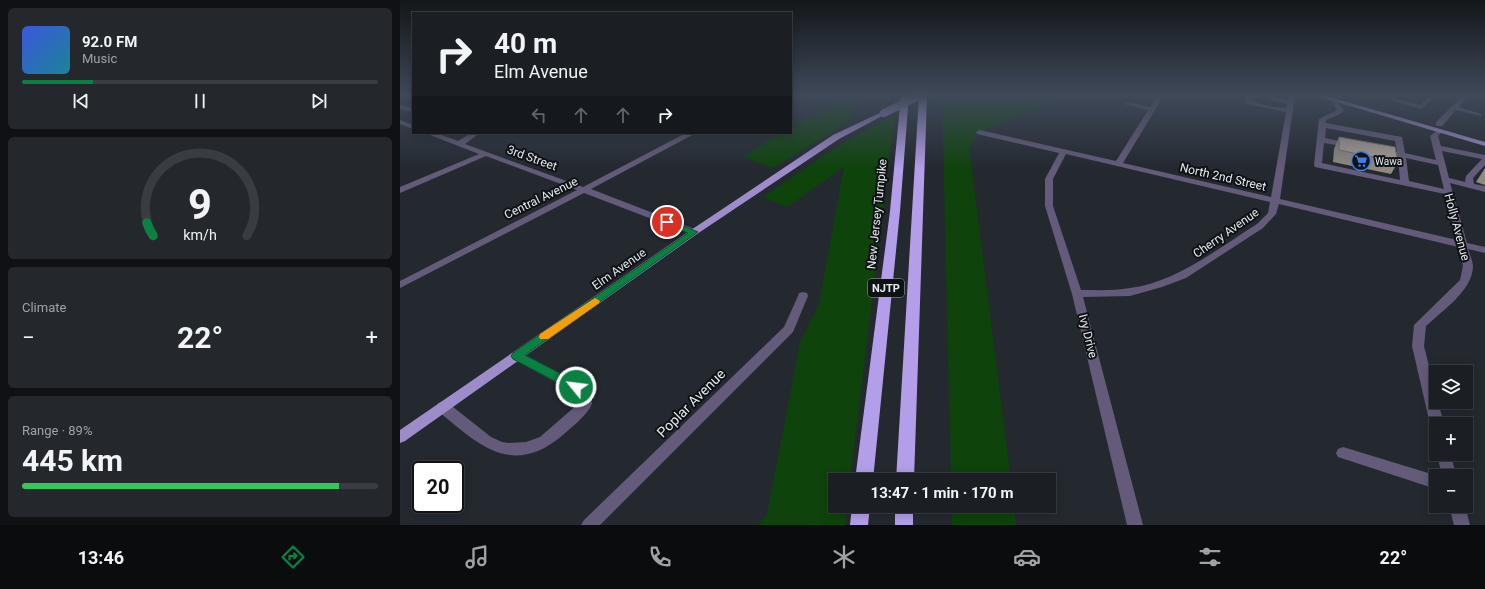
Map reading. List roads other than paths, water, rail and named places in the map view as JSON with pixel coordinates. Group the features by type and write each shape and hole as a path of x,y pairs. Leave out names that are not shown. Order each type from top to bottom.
{"highway":[{"name":"New Jersey Turnpike","path":"865,473 895,211 903,120"},
{"name":"NJTP","path":"906,473 921,120"},
{"path":"859,525 861,513"},
{"path":"904,513 904,525"}],"main road":[{"name":"Elm Avenue","path":"400,437 694,232 836,137 870,120"},
{"path":"1414,120 1485,144"},
{"path":"1439,127 1485,137"}],"street":[{"path":"1118,164 1145,120"},
{"name":"Cherry Avenue","path":"1077,294 1130,292 1158,286 1182,276 1260,226 1272,214 1287,120"},
{"path":"1323,120 1318,164 1448,192"},
{"path":"1439,127 1445,120"},
{"path":"1323,125 1399,139 1405,183"},
{"name":"Holly Avenue","path":"1435,417 1418,346 1420,324 1457,291 1465,281 1468,266 1461,244 1434,136 1439,127"},
{"name":"North 2nd Street","path":"980,132 1485,250"},
{"name":"3rd Street","path":"433,134 694,232"},
{"path":"459,144 474,134"},
{"name":"Central Avenue","path":"400,285 690,134"},
{"path":"1321,140 1358,147"},
{"path":"1437,148 1484,158 1470,178 1470,185"},
{"name":"Ivy Drive","path":"1064,152 1054,167 1049,179 1049,206 1077,294 1135,525"},
{"path":"1387,152 1440,163"},
{"path":"400,190 485,154"},
{"path":"1445,180 1485,189"},
{"name":"Poplar Avenue","path":"589,525 789,329 803,296"},
{"path":"443,407 484,439 501,448 518,449 540,444 579,413 586,404 585,395 576,387 517,356"},
{"path":"1342,453 1429,480"},
{"path":"1459,513 1462,525"}],"place":[{"name":"Wawa","path":"1361,161"}]}
